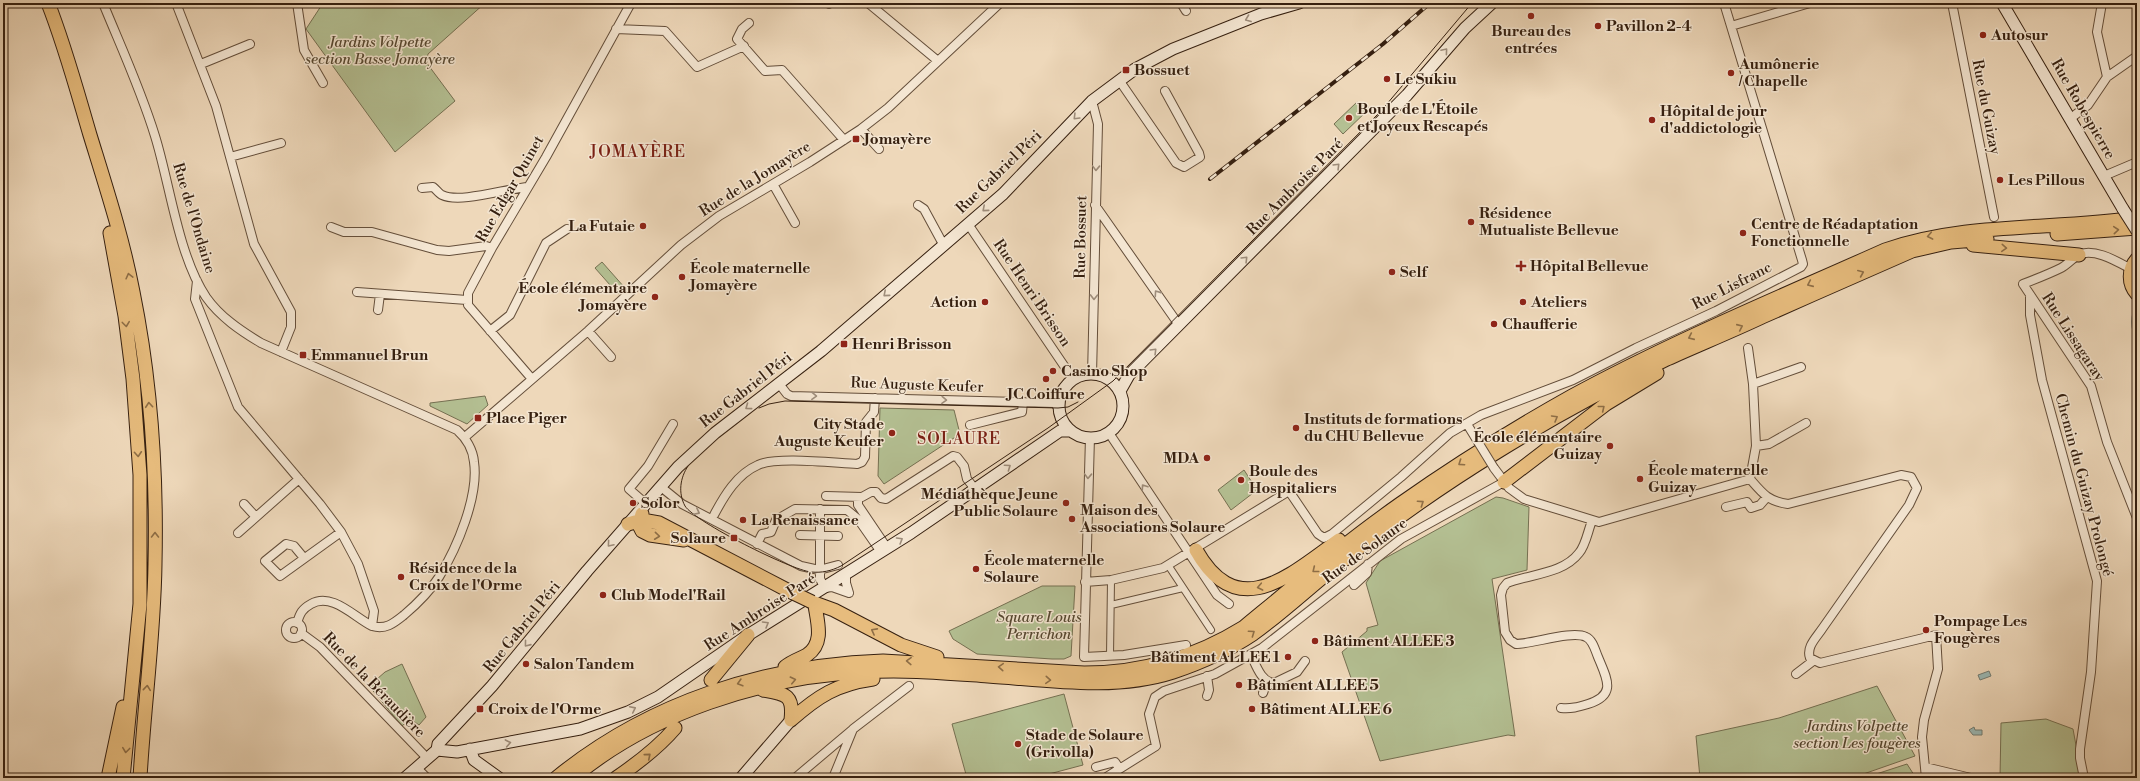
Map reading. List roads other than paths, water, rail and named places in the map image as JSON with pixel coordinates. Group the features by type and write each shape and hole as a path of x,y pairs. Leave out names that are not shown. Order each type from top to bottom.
{"main road":[{"path":"41,3 69,86 111,239 126,316 133,379 140,475 141,579 140,604 123,778"},
{"path":"48,3 73,76 133,290 146,382 155,501 155,580 140,778"},
{"name":"Rue Gabriel Péri","path":"405,778 437,750 438,744 492,686 639,515 678,467 715,433 780,385 821,351 943,244 1003,194 1092,101 1119,80 1173,49 1261,14 1299,3"},
{"name":"Rue Ambroise Paré","path":"1120,391 1127,377 1407,95 1465,28 1492,3"},
{"name":"Rue Robespierre","path":"2002,3 2137,231"},
{"path":"556,778 616,737 665,711 711,692 778,673 854,662 891,661 948,663 1084,673 1110,673 1148,668 1185,657 1226,638 1244,627 1354,538 1401,503 1505,435 1604,379 1654,354 1885,250 1908,242 1943,234 2137,218"},
{"path":"573,778 590,764 642,733 694,708 755,689 799,678 833,674 892,671 1085,682 1120,681 1170,673 1209,658 1252,634 1347,557 1410,510 1497,452 1580,404 1666,360 1912,251 1951,242 2137,228"},
{"path":"1951,242 2079,255"},
{"path":"2134,264 2131,285 2137,294"},
{"path":"1504,482 1606,404 1669,366 1666,360"},
{"path":"1092,375 1109,379 1120,391 1123,400 1122,413 1118,424 1109,433 1090,437 1071,431 1060,417 1058,407 1063,389 1073,379 1092,375"},
{"name":"Rue Ambroise Paré","path":"437,750 457,752 580,728 628,712 658,697 748,635 884,550 1060,431 1071,431"},
{"path":"1193,552 1212,574 1224,583 1240,589 1258,588 1275,584 1369,519 1401,503"},
{"path":"639,515 659,523 813,603 834,610 901,645 935,656 948,663"},
{"path":"778,673 790,662 809,654 815,647 819,630 813,603"},
{"path":"108,778 123,710 134,621 140,604"},
{"path":"711,680 748,635"},
{"path":"741,778 791,720 810,703 838,687 852,682 881,678 892,671"},
{"path":"755,689 783,693 788,696 792,709 791,720"},
{"path":"134,778 143,727"},
{"path":"616,778 643,760 662,744 676,728"},
{"path":"470,749 474,760 499,778"}],"street":[{"name":"Rue de l'Ondaine","path":"103,3 145,105 178,224 197,281 218,311 234,325 262,343 457,430 465,437"},
{"path":"176,3 201,64 216,106 254,244 291,312 291,327 281,352"},
{"path":"297,3 304,50 323,83"},
{"name":"Rue Edgar Quinet","path":"467,300 468,292 492,248 528,187 631,3"},
{"path":"868,3 938,61"},
{"name":"Rue de la Jomayère","path":"465,437 588,331 681,245 719,216 861,129 888,108 1000,3"},
{"path":"1181,3 1186,11"},
{"name":"Rue Lisfranc","path":"1467,424 1481,415 1573,380 1636,348 1716,311 1801,267 1803,264 1724,3"},
{"path":"1731,26 1810,3"},
{"name":"Rue du Guizay","path":"1952,3 1994,217"},
{"path":"2102,3 2097,32 2107,77"},
{"path":"749,22 742,29 737,39 765,71 782,70 844,140"},
{"path":"616,28 665,31 697,67 744,46"},
{"path":"201,64 250,44"},
{"path":"2071,118 2088,105 2107,77 2137,56"},
{"path":"1119,80 1176,163 1184,167 1200,157 1165,91"},
{"name":"Rue Bossuet","path":"1092,101 1098,124 1092,375"},
{"path":"861,129 879,149"},
{"path":"230,157 281,143"},
{"path":"2104,176 2137,162"},
{"path":"773,184 795,223"},
{"path":"422,188 433,187 443,196 460,197 528,187"},
{"path":"918,205 924,209 943,244"},
{"path":"1095,205 1179,325"},
{"name":"Rue Henri Brisson","path":"968,224 1073,379"},
{"path":"331,227 344,232 372,232 437,250 449,251 486,246 492,248"},
{"path":"490,331 510,315 546,243 568,229"},
{"path":"2079,255 2098,254 2116,261 2134,264"},
{"name":"Rue Lissagaray","path":"2079,255 2062,268 2023,284 2030,297 2091,386 2107,442 2137,518"},
{"path":"197,281 195,299 238,406 341,532 358,564 374,611 372,626"},
{"path":"357,292 467,300 468,305 532,379"},
{"path":"378,310 380,294"},
{"name":"Chemin du Guizay Prolongé","path":"2030,297 2030,315 2044,389 2097,581 2091,672 2080,749 2084,778"},
{"path":"588,331 611,357"},
{"path":"1748,348 1753,384 1756,446 1750,479"},
{"path":"1753,384 1801,367"},
{"name":"Rue Auguste Keufer","path":"780,385 787,394 791,396 1054,403 1058,407"},
{"path":"714,515 730,488 758,464 780,461 857,464 862,462 865,457 866,422 874,412 875,398"},
{"path":"970,425 1022,412 1023,402"},
{"path":"1756,446 1769,444 1806,423"},
{"path":"639,515 630,489 648,466 673,424"},
{"path":"1085,582 1111,580 1168,566 1193,552 1289,491 1318,534 1324,538 1332,534 1401,477 1450,433 1467,424 1504,482 1524,499 1592,521 1599,522 1750,479"},
{"path":"1109,433 1193,552 1217,595 1229,604"},
{"path":"298,623 290,623 287,627 287,632 294,638 301,633 301,626 298,623 299,614 304,608 315,602 324,601 336,604 372,626 378,628 389,626 410,610 425,595 439,577 461,534 473,489 474,461 465,437"},
{"path":"1090,437 1084,657 1110,656 1186,645"},
{"path":"826,496 858,497 872,491 876,492 881,498 888,498 953,456 957,457 963,464 966,477 975,489"},
{"path":"1750,479 1767,497 1775,502 1788,504 1901,476 1911,477 1917,488 1909,505 1810,647 1808,653 1813,661 1820,663 1936,635 1938,669 1924,720 1922,737 1926,778"},
{"path":"238,533 299,479"},
{"name":"Rue de Solaure","path":"1105,778 1156,746 1149,714 1155,697 1164,692 1207,676 1251,655 1301,619 1401,539 1504,482"},
{"path":"658,490 757,544 801,566 819,570 838,565"},
{"path":"858,497 858,505 884,550"},
{"path":"1726,508 1748,502 1751,508 1760,506 1767,497"},
{"path":"244,504 256,517"},
{"path":"757,544 762,534 771,532 776,520 796,509 847,510 858,519 884,550"},
{"path":"820,509 820,579 825,588 837,588 849,593 846,583 846,573"},
{"path":"1561,708 1571,709 1599,701 1606,694 1608,683 1592,642 1586,637 1580,635 1516,644 1510,640 1505,632 1501,595 1503,588 1507,583 1553,570 1574,558 1580,552 1592,521"},
{"path":"304,558 294,546 286,544 265,561 280,576 341,532"},
{"path":"800,535 838,536"},
{"path":"1358,583 1367,572 1368,564"},
{"path":"1168,566 1212,632"},
{"path":"1110,656 1111,580"},
{"path":"1111,605 1183,588"},
{"name":"Rue de la Béraudière","path":"301,633 320,647 427,758"},
{"path":"1251,655 1254,665 1264,677 1274,683 1294,677 1304,666"},
{"path":"1796,674 1813,661"},
{"path":"1206,693 1207,676"},
{"path":"1263,693 1264,677"},
{"path":"795,778 852,729 909,686"},
{"path":"834,778 852,729"},
{"path":"1096,767 1115,762 1119,768"},
{"path":"1925,767 1971,778"},
{"path":"417,768 427,778"}],"water":[{"path":"1989,671 1991,676 1980,680 1978,675"},
{"path":"1974,727 1975,730 1982,730 1982,735 1973,735 1969,730"}],"waterway":[{"path":"2137,303 2132,322 2137,341"}],"tram line":[{"path":"688,466 683,475 681,496 685,506 706,523 744,544 800,569 811,572 819,572 841,566 1048,428 1113,381 1381,111 1472,3"},
{"path":"759,408 769,404 785,401 1058,408 1068,407 1078,402"}],"railway":[{"path":"1210,179 1383,44 1430,3"}],"place":[{"name":"Bureau des entrées","path":"1531,16"},
{"name":"Pavillon 2-4","path":"1598,26"},
{"name":"Autosur","path":"1983,35"},
{"name":"Bossuet","path":"1126,70"},
{"name":"Aumônerie / Chapelle","path":"1731,73"},
{"name":"Le Sukiu","path":"1387,79"},
{"name":"Boule de L'Étoile et Joyeux Rescapés","path":"1349,118"},
{"name":"Hôpital de jour d'addictologie","path":"1652,120"},
{"name":"Jomayère","path":"856,139"},
{"name":"Les Pillous","path":"2000,180"},
{"name":"Résidence Mutualiste Bellevue","path":"1471,222"},
{"name":"La Futaie","path":"643,226"},
{"name":"Centre de Réadaptation Fonctionnelle","path":"1743,233"},
{"name":"Hôpital Bellevue","path":"1521,266"},
{"name":"Self","path":"1392,272"},
{"name":"École maternelle Jomayère","path":"682,277"},
{"name":"École élémentaire Jomayère","path":"655,297"},
{"name":"Action","path":"985,302"},
{"name":"Ateliers","path":"1523,302"},
{"name":"Chaufferie","path":"1494,324"},
{"name":"Henri Brisson","path":"844,344"},
{"name":"Emmanuel Brun","path":"303,355"},
{"name":"Casino Shop","path":"1053,371"},
{"name":"JC Coiffure","path":"1046,379"},
{"name":"Place Piger","path":"478,418"},
{"name":"Instituts de formations du CHU Bellevue","path":"1296,428"},
{"name":"City Stade Auguste Keufer","path":"892,433"},
{"name":"École élémentaire Guizay","path":"1610,446"},
{"name":"MDA","path":"1207,458"},
{"name":"École maternelle Guizay","path":"1640,479"},
{"name":"Boule des Hospitaliers","path":"1241,480"},
{"name":"Solor","path":"633,503"},
{"name":"Médiathèque Jeune Public Solaure","path":"1066,503"},
{"name":"Maison des Associations Solaure","path":"1072,519"},
{"name":"La Renaissance","path":"743,520"},
{"name":"Solaure","path":"734,538"},
{"name":"École maternelle Solaure","path":"976,569"},
{"name":"Résidence de la Croix de l'Orme","path":"401,577"},
{"name":"Club Model'Rail","path":"603,595"},
{"name":"Pompage Les Fougères","path":"1926,630"},
{"name":"Bâtiment ALLEE 3","path":"1315,641"},
{"name":"Bâtiment ALLEE 1","path":"1288,657"},
{"name":"Salon Tandem","path":"526,664"},
{"name":"Bâtiment ALLEE 5","path":"1239,685"},
{"name":"Croix de l'Orme","path":"480,709"},
{"name":"Bâtiment ALLEE 6","path":"1252,709"},
{"name":"Stade de Solaure (Grivolla)","path":"1018,744"}],"district":[{"name":"JOMAYÈRE","path":"638,152"},
{"name":"SOLAURE","path":"959,439"}],"park label":[{"name":"Jardins Volpette section Basse Jomayère","path":"380,50"},
{"name":"Square Louis Perrichon","path":"1039,626"},
{"name":"Jardins Volpette section Les fougères","path":"1857,734"}]}
